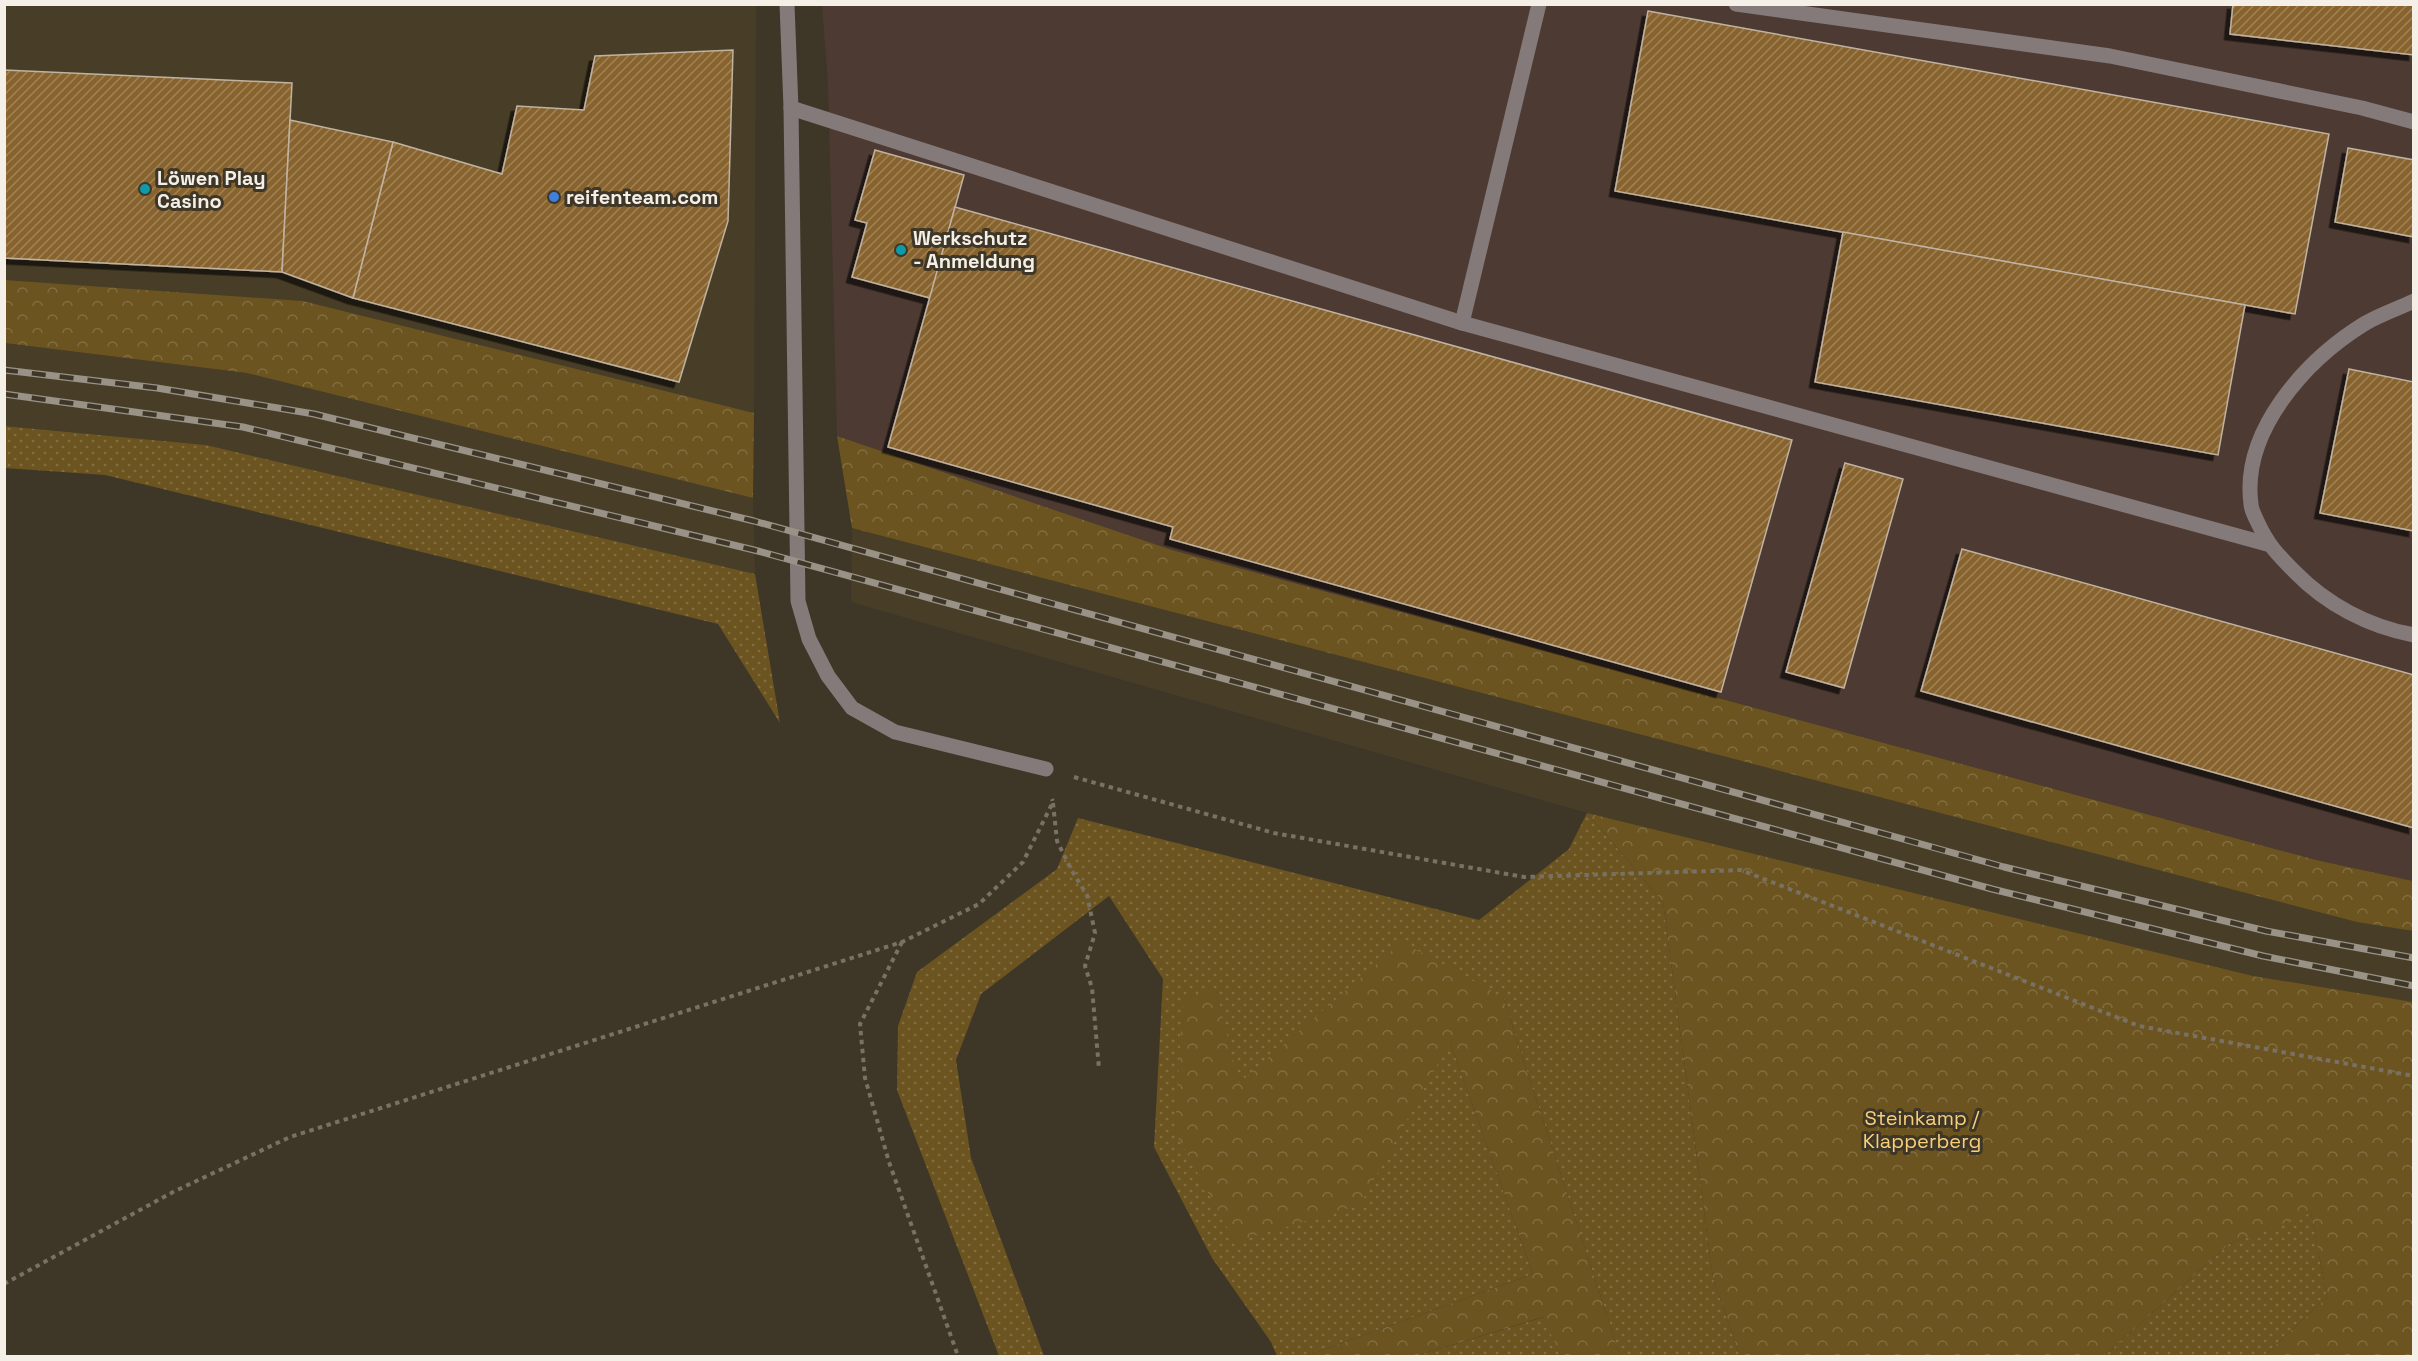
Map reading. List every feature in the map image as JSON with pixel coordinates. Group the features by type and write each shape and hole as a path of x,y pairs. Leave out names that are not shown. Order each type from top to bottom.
{"lane":[{"path":"786,4 790,108 798,601 809,639 828,676 852,708 895,732 1046,769"},
{"path":"1462,323 1539,4"},
{"path":"1736,4 2110,56 2362,108 2414,122"},
{"path":"790,108 1462,323 2267,544"},
{"path":"2414,301 2364,324 2311,365 2272,412 2252,463 2250,506 2267,544 2304,581 2347,612 2388,631 2414,635"}],"path":[{"path":"1099,1069 1092,988 1085,966 1095,933 1087,895 1072,872 1057,841 1053,802 1046,769 1274,832 1524,877 1741,870 2139,1026 2414,1076"},
{"path":"4,1284 173,1192 290,1137 902,942 979,904 1023,862 1053,802"},
{"path":"902,942 860,1024 865,1078 889,1161 958,1356"}],"shaded area":[{"path":"4,5 756,5 754,413 303,301 5,280"},
{"path":"822,5 2413,5 2413,881 2316,860 1172,550 837,436 828,83"},
{"path":"5,343 247,373 753,498 755,574 206,445 5,426"},
{"path":"852,528 2357,922 2413,931 2413,1002 2253,976 1587,813 851,602"}],"green space":[{"path":"5,280 303,301 754,413 753,498 247,373 5,343"},
{"path":"4,426 206,445 755,574 780,723 718,624 105,475 5,468"},
{"path":"837,436 1172,550 2316,860 2413,881 2413,931 2357,922 852,528"},
{"path":"1587,813 1663,902 1713,1278 1740,1356 1620,1356 1503,997 1238,1084 1216,992 1175,1132 1450,1042 1533,1274 1306,1356 1277,1356 1271,1342 1212,1258 1154,1147 1163,979 1109,896 981,994 956,1060 971,1158 1044,1356 999,1356 897,1090 898,1026 917,972 1057,869 1078,818 1479,920 1569,849"},
{"name":"Steinkamp / Klapperberg","path":"1587,813 2253,976 2413,1002 2413,1356 2264,1356 2327,1297 2311,1213 2229,1244 2104,1356 1740,1356 1713,1278 1663,902"},
{"path":"1402,942 1503,997 1620,1356 1561,1356 1543,1317 1415,1356 1306,1356 1533,1274 1450,1042 1360,1205 1235,1242 1175,1132 1183,996 1216,991 1239,1083"},
{"path":"2311,1212 2327,1297 2264,1356 2104,1356 2229,1244"},
{"path":"1544,1317 1561,1356 1415,1356"}],"building":[{"path":"2233,4 2414,4 2414,55 2230,34"},
{"path":"1648,11 2329,134 2295,314 1615,191"},
{"name":"reifenteam.com","path":"733,50 728,221 679,382 353,298 393,142 502,174 517,106 584,110 595,56"},
{"name":"Löwen Play Casino","path":"4,70 292,83 282,272 4,258"},
{"path":"290,120 393,142 353,298 282,272"},
{"path":"2348,148 2414,160 2414,237 2335,222"},
{"name":"Werkschutz - Anmeldung","path":"875,150 964,175 930,298 852,277 867,223 855,220"},
{"path":"955,207 1792,440 1721,692 1170,539 1173,527 888,447"},
{"path":"1843,232 2245,305 2218,455 1815,382"},
{"path":"2349,369 2414,382 2414,531 2320,513"},
{"path":"1845,463 1903,479 1844,688 1786,672"},
{"path":"1962,549 2414,675 2414,828 1921,691"}],"railway":[{"path":"4,370 157,388 314,414 754,521 2004,867 2266,931 2414,958"},
{"path":"4,394 243,427 754,550 1992,889 2263,956 2414,986"}],"place":[{"name":"Löwen Play Casino","path":"145,189"},
{"name":"reifenteam.com","path":"554,197"},
{"name":"Werkschutz - Anmeldung","path":"901,250"}]}
